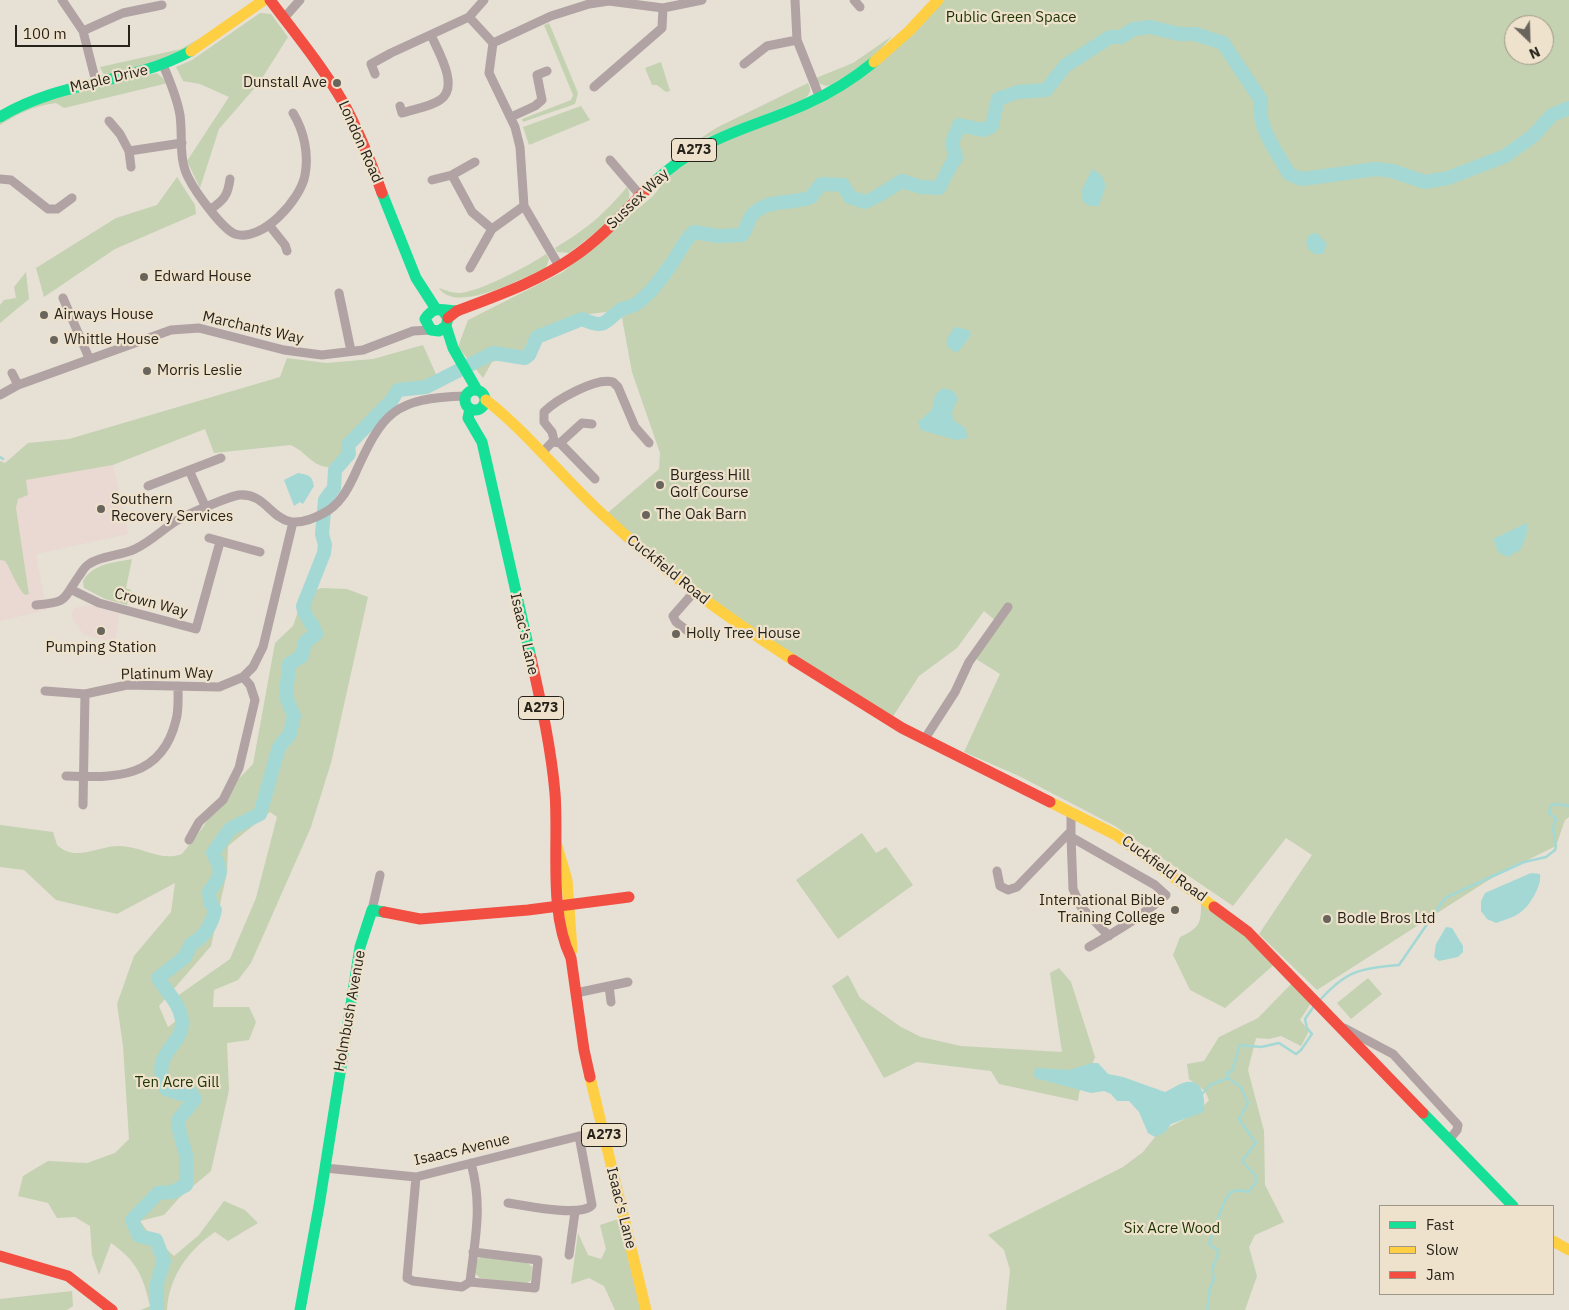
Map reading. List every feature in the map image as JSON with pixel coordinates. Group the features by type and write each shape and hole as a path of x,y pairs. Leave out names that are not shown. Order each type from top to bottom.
{"main road":[{"name":"Maple Drive","path":"0,117 24,101 44,94 147,71 163,65 221,32 264,0"},
{"name":"London Road","path":"270,0 333,86 352,120 413,271 467,376 474,401"},
{"name":"Sussex Way","path":"439,319 526,284 559,266 600,236 640,195 677,162 704,144 726,133 820,98 845,85 882,57 938,0"},
{"name":"Cuckfield Road","path":"474,401 498,409 508,417 598,511 675,578 754,635 924,740 1116,835 1248,932 1511,1205"},
{"name":"Isaac's Lane","path":"474,401 468,418 482,442 551,749 556,843 554,867 564,904 565,946 571,958 584,1050 646,1310"},
{"path":"372,910 420,919 528,910 628,897"},
{"name":"Holmbush Avenue","path":"300,1310 325,1168 360,947 372,910"},
{"path":"1554,1242 1569,1250"},
{"path":"0,1256 68,1276 112,1310"}],"street":[{"path":"62,0 83,31 96,82"},
{"path":"284,18 300,0"},
{"path":"375,74 371,64 391,52 469,16 484,0"},
{"path":"493,43 510,33 589,2 609,1 663,8 702,0"},
{"path":"854,0 860,7"},
{"path":"797,1 798,40 820,98"},
{"path":"83,31 123,13 162,5"},
{"path":"594,86 662,28 663,8"},
{"path":"469,16 493,43 489,73 511,117 520,147 524,206 559,266"},
{"path":"400,106 402,113 441,100 448,88 447,73 431,35"},
{"path":"744,64 768,46 798,40"},
{"path":"163,65 180,112 184,168 188,179 211,209 234,234 255,233 269,225 295,198 302,186 305,175 305,146 298,122 293,113"},
{"path":"511,117 535,106 542,100 537,75 547,71"},
{"path":"109,121 120,134 129,151 132,167"},
{"path":"129,151 182,143"},
{"path":"610,160 640,195"},
{"path":"432,180 452,175 475,162"},
{"path":"452,175 472,212 492,229"},
{"path":"0,179 11,180 48,209 57,209 72,198"},
{"path":"211,209 224,199 229,192 230,179"},
{"path":"470,268 492,229 524,206"},
{"path":"269,225 285,245 286,251"},
{"path":"339,293 351,351"},
{"path":"63,298 89,358"},
{"name":"Marchants Way","path":"0,395 18,385 152,335 185,329 199,328 308,354 363,350 439,319"},
{"path":"12,373 18,385"},
{"path":"596,479 557,443 554,434 544,422 544,412 559,399 606,381 613,382 618,387 635,427 649,443"},
{"path":"36,606 57,604 72,590 86,566 97,560 133,551 176,520 239,496 256,498 280,519 293,522 316,516 331,509 345,495 374,432 398,409 417,400 450,397 474,401"},
{"path":"542,453 582,423 592,424"},
{"path":"148,486 221,458"},
{"path":"189,470 206,508"},
{"path":"189,840 199,822 222,800 239,768 255,700 250,685 243,678 254,667 263,647 293,522"},
{"path":"209,538 260,552"},
{"name":"Crown Way","path":"72,590 99,603 196,629 220,542"},
{"path":"689,632 676,622 673,616 694,592"},
{"path":"924,740 955,692 969,662 1008,607"},
{"name":"Platinum Way","path":"45,691 85,694 127,685 219,687 243,678"},
{"path":"66,776 122,776 152,762 163,750 171,736 177,719 178,686"},
{"path":"83,805 85,694"},
{"path":"1070,813 1073,889 1081,908 1109,936"},
{"path":"997,871 1000,886 1008,890 1017,887 1070,835"},
{"path":"1070,835 1155,885 1166,895 1145,914 1089,947"},
{"path":"372,910 380,875"},
{"path":"576,993 628,982"},
{"path":"609,986 611,1002"},
{"name":"Cuckfield Road","path":"1337,1024 1393,1054 1458,1125 1457,1130 1449,1140"},
{"name":"Isaacs Avenue","path":"325,1168 416,1177 603,1130"},
{"path":"508,1203 575,1212 583,1211 592,1205 579,1136"},
{"path":"470,1282 479,1207 478,1188 471,1163"},
{"path":"416,1177 407,1278 413,1281 462,1287 470,1282 535,1288 538,1260 473,1252"},
{"path":"569,1255 575,1212"}],"shaded area":[{"path":"113,465 128,534 36,554 46,610 0,621 0,560 5,561 16,577 22,592 29,589 16,508 16,502 23,496 25,480"},
{"path":"91,605 119,614 116,638 106,640 84,635 71,616 74,608"}],"green space":[{"name":"Public Green Space","path":"944,0 1569,0 1569,817 1565,820 1556,846 1495,876 1317,990 1259,934 1312,855 1286,838 1233,906 1115,826 1019,776 964,752 1000,674 973,657 997,622 984,611 957,648 919,676 890,721 799,665 604,516 659,469 660,453 632,372 622,318 634,303 625,310 589,314 530,339 523,353 492,362 483,378 458,347 468,320 563,272 653,196 683,159 829,96"},
{"path":"260,13 271,14 288,37 259,83 219,129 200,188 187,161 229,97 200,84 183,81 176,67 192,60"},
{"path":"549,23 578,93 575,104 523,122 522,119 571,100 573,95 544,25"},
{"path":"892,36 874,57 832,85 826,86 818,83 816,78 853,63"},
{"path":"200,38 166,58 143,66 104,75 100,67 181,49"},
{"path":"661,62 670,91 666,92 657,85 652,85 645,68"},
{"path":"157,73 168,83 64,108 56,103 41,106 20,114 0,125 0,121 44,99"},
{"path":"808,83 810,92 804,99 695,142 716,128"},
{"path":"581,106 590,120 529,145 523,127"},
{"path":"177,177 195,205 196,214 115,249 44,297 36,268 116,218 157,205"},
{"path":"627,187 629,198 611,220 569,253 557,252 555,248 594,221"},
{"path":"546,254 549,259 546,268 491,292 460,298 448,295 439,288 458,293 477,289 528,265"},
{"path":"26,272 29,299 0,323 0,305 4,300 16,298 14,287"},
{"path":"423,345 439,381 398,388 386,407 358,436 331,472 329,467 318,464 290,445 214,453 205,429 113,465 26,480 28,495 18,499 16,508 29,594 25,595 22,592 5,561 0,560 0,461 5,463 28,443 69,439 280,377 287,358 326,363 373,359"},
{"path":"132,559 126,588 131,590 127,605 105,599 84,588 83,581 87,575 98,567"},
{"name":"Ten Acre Gill","path":"321,588 347,589 368,597 331,763 311,827 251,963 238,980 214,990 213,1007 249,1007 256,1022 249,1040 227,1043 229,1090 211,1171 179,1198 164,1215 140,1221 148,1232 174,1256 199,1235 224,1201 245,1210 258,1223 228,1241 215,1232 205,1239 188,1256 176,1276 167,1310 141,1310 150,1306 138,1270 127,1256 111,1243 99,1275 92,1255 90,1226 75,1217 57,1218 48,1203 18,1196 23,1176 48,1161 87,1163 115,1153 129,1139 123,1046 117,1004 134,956 171,912 175,883 117,914 56,900 24,870 0,867 0,825 53,832 57,845 72,853 121,846 159,855 174,856 182,854 203,827 224,794 253,764 275,643 293,626 302,600 307,594","holes":["270,812 277,817 256,898 230,959 176,997 180,1018 168,1027 159,1006 211,946 227,872 228,846"]},
{"path":"862,833 876,853 886,847 913,885 838,939 796,880"},
{"path":"1201,896 1277,962 1225,1008 1190,990 1173,955 1180,937 1193,930 1199,922"},
{"path":"1059,968 1071,982 1095,1057 1082,1084 1078,1101 999,1084 991,1071 917,1062 884,1078 832,986 848,975 860,998 901,1027 921,1037 961,1046 1062,1052 1050,973"},
{"path":"1368,978 1382,994 1351,1019 1337,1003"},
{"name":"Six Acre Wood","path":"1295,980 1313,1000 1300,1020 1309,1031 1301,1046 1281,1036 1269,1039 1256,1038 1248,1070 1264,1131 1265,1185 1284,1222 1255,1235 1249,1247 1257,1276 1245,1310 1006,1310 1010,1270 1004,1250 988,1235 1123,1167 1143,1152 1159,1132 1197,1113 1209,1100 1205,1091 1189,1079 1187,1064 1204,1061 1219,1037 1258,1018"},
{"path":"624,1217 646,1310 615,1310 604,1286 589,1278 571,1284 578,1233 588,1255 601,1259 606,1249 600,1225"},
{"path":"481,1257 527,1262 532,1267 531,1280 526,1284 480,1278 475,1273 475,1261"},
{"path":"72,1291 73,1306 67,1310 0,1310 0,1299"}],"water":[{"path":"1092,169 1101,175 1106,185 1099,206 1090,206 1083,202 1081,192"},
{"path":"1317,233 1327,244 1323,254 1315,254 1308,249 1306,242 1309,235"},
{"path":"955,327 969,330 971,335 958,352 952,350 947,345 948,338"},
{"path":"943,388 953,391 958,398 952,412 953,420 965,428 968,438 956,440 921,430 918,422 932,410 935,395"},
{"path":"298,473 309,476 314,486 303,504 300,502 294,506 284,480"},
{"path":"1527,523 1527,532 1521,549 1508,557 1499,553 1493,539"},
{"path":"1531,873 1540,874 1540,879 1534,896 1526,907 1516,915 1496,923 1487,919 1481,911 1481,901 1485,893"},
{"path":"1446,927 1452,928 1463,946 1463,952 1458,957 1439,961 1434,957 1436,944"},
{"path":"1098,1063 1108,1074 1123,1077 1165,1092 1187,1082 1193,1082 1200,1087 1202,1092 1204,1112 1171,1124 1164,1133 1155,1137 1148,1133 1139,1112 1129,1101 1117,1101 1111,1094 1104,1091 1091,1093 1035,1078 1034,1072 1036,1068 1069,1070"}],"waterway":[{"path":"157,1310 157,1283 164,1261 156,1240 139,1236 132,1220 158,1193 173,1192 186,1185 186,1155 178,1126 179,1119 195,1099 191,1093 181,1094 166,1089 162,1077 161,1066 168,1051 178,1038 182,1022 176,1004 158,978 185,957 191,944 204,934 212,920 215,910 210,902 209,892 220,874 219,865 213,853 230,829 260,814 279,747 290,734 294,716 286,696 289,664 302,656 305,642 316,634 305,614 303,606 324,553 325,545 322,534 325,500 334,488 335,470 349,454 348,445 392,400 398,390 426,387 493,353 525,358 529,355 537,337 582,319 597,324 605,323 622,309 642,300 652,290 694,232 718,236 742,235 751,216 759,209 773,204 811,197 821,184 843,185 850,197 865,202 902,181 921,187 939,188 956,158 952,143 959,125 983,130 992,126 998,99 1018,92 1046,90 1065,66 1110,37 1121,37 1134,29 1150,27 1179,34 1195,34 1223,43 1261,100 1260,110 1264,129 1289,174 1302,179 1376,169 1392,171 1425,182 1448,178 1505,156 1533,136 1552,115 1569,108"},
{"path":"1320,1000 1338,982 1355,973 1374,968 1399,965 1445,898 1524,862 1546,857 1555,850 1553,829 1556,819 1549,813 1551,806 1554,804 1569,806"},
{"path":"1207,1310 1210,1288 1214,1279 1212,1270 1219,1251 1209,1244 1224,1202 1231,1192 1241,1190 1248,1192 1256,1182 1256,1176 1242,1161 1256,1143 1239,1119 1248,1103 1241,1087 1228,1078 1227,1073 1232,1071 1240,1045 1261,1047 1279,1043 1296,1054 1312,1034 1307,1028 1305,1019 1314,1006"},
{"path":"1203,1093 1210,1085 1228,1078"}],"traffic: fast":[{"path":"0,117 46,96 143,70 191,51"},
{"path":"651,185 670,168 707,145 815,100 874,62"},
{"path":"382,193 416,278 436,309"},
{"path":"442,310 448,318 446,326 439,331 431,330 425,319 432,312 439,309 457,311"},
{"path":"446,326 453,348 477,390"},
{"path":"475,390 482,393 485,400 482,407 475,410 468,407 465,400 468,393 475,390"},
{"path":"470,409 468,418 482,442 531,658"},
{"path":"300,1310 319,1206 360,947 372,910 384,912"},
{"path":"1423,1113 1512,1205"}],"traffic: slow":[{"path":"191,51 264,0"},
{"path":"874,62 909,31 938,0"},
{"path":"486,400 516,426 600,512 645,553 717,609 793,660"},
{"path":"1050,802 1116,835 1214,907"},
{"path":"557,846 567,880 572,950"},
{"path":"590,1077 646,1310"},
{"path":"1554,1242 1569,1250"}],"traffic: jam":[{"path":"270,0 317,63 343,102 364,147 382,193"},
{"path":"448,318 457,311 501,294 559,267 604,233 651,185"},
{"path":"531,658 545,725 555,793 556,877 559,920 571,958 584,1050 590,1077"},
{"path":"793,660 902,728 1050,802"},
{"path":"384,912 420,919 528,910 629,897"},
{"path":"1214,907 1248,932 1423,1113"},
{"path":"0,1256 68,1276 112,1310"}],"place":[{"name":"Dunstall Ave","path":"337,83"},
{"name":"Edward House","path":"144,277"},
{"name":"Airways House","path":"44,315"},
{"name":"Whittle House","path":"54,340"},
{"name":"Morris Leslie","path":"147,371"},
{"name":"Burgess Hill Golf Course","path":"660,485"},
{"name":"Southern Recovery Services","path":"101,509"},
{"name":"The Oak Barn","path":"646,515"},
{"name":"Pumping Station","path":"101,631"},
{"name":"Holly Tree House","path":"676,634"},
{"name":"International Bible Training College","path":"1175,910"},
{"name":"Bodle Bros Ltd","path":"1327,919"}]}
